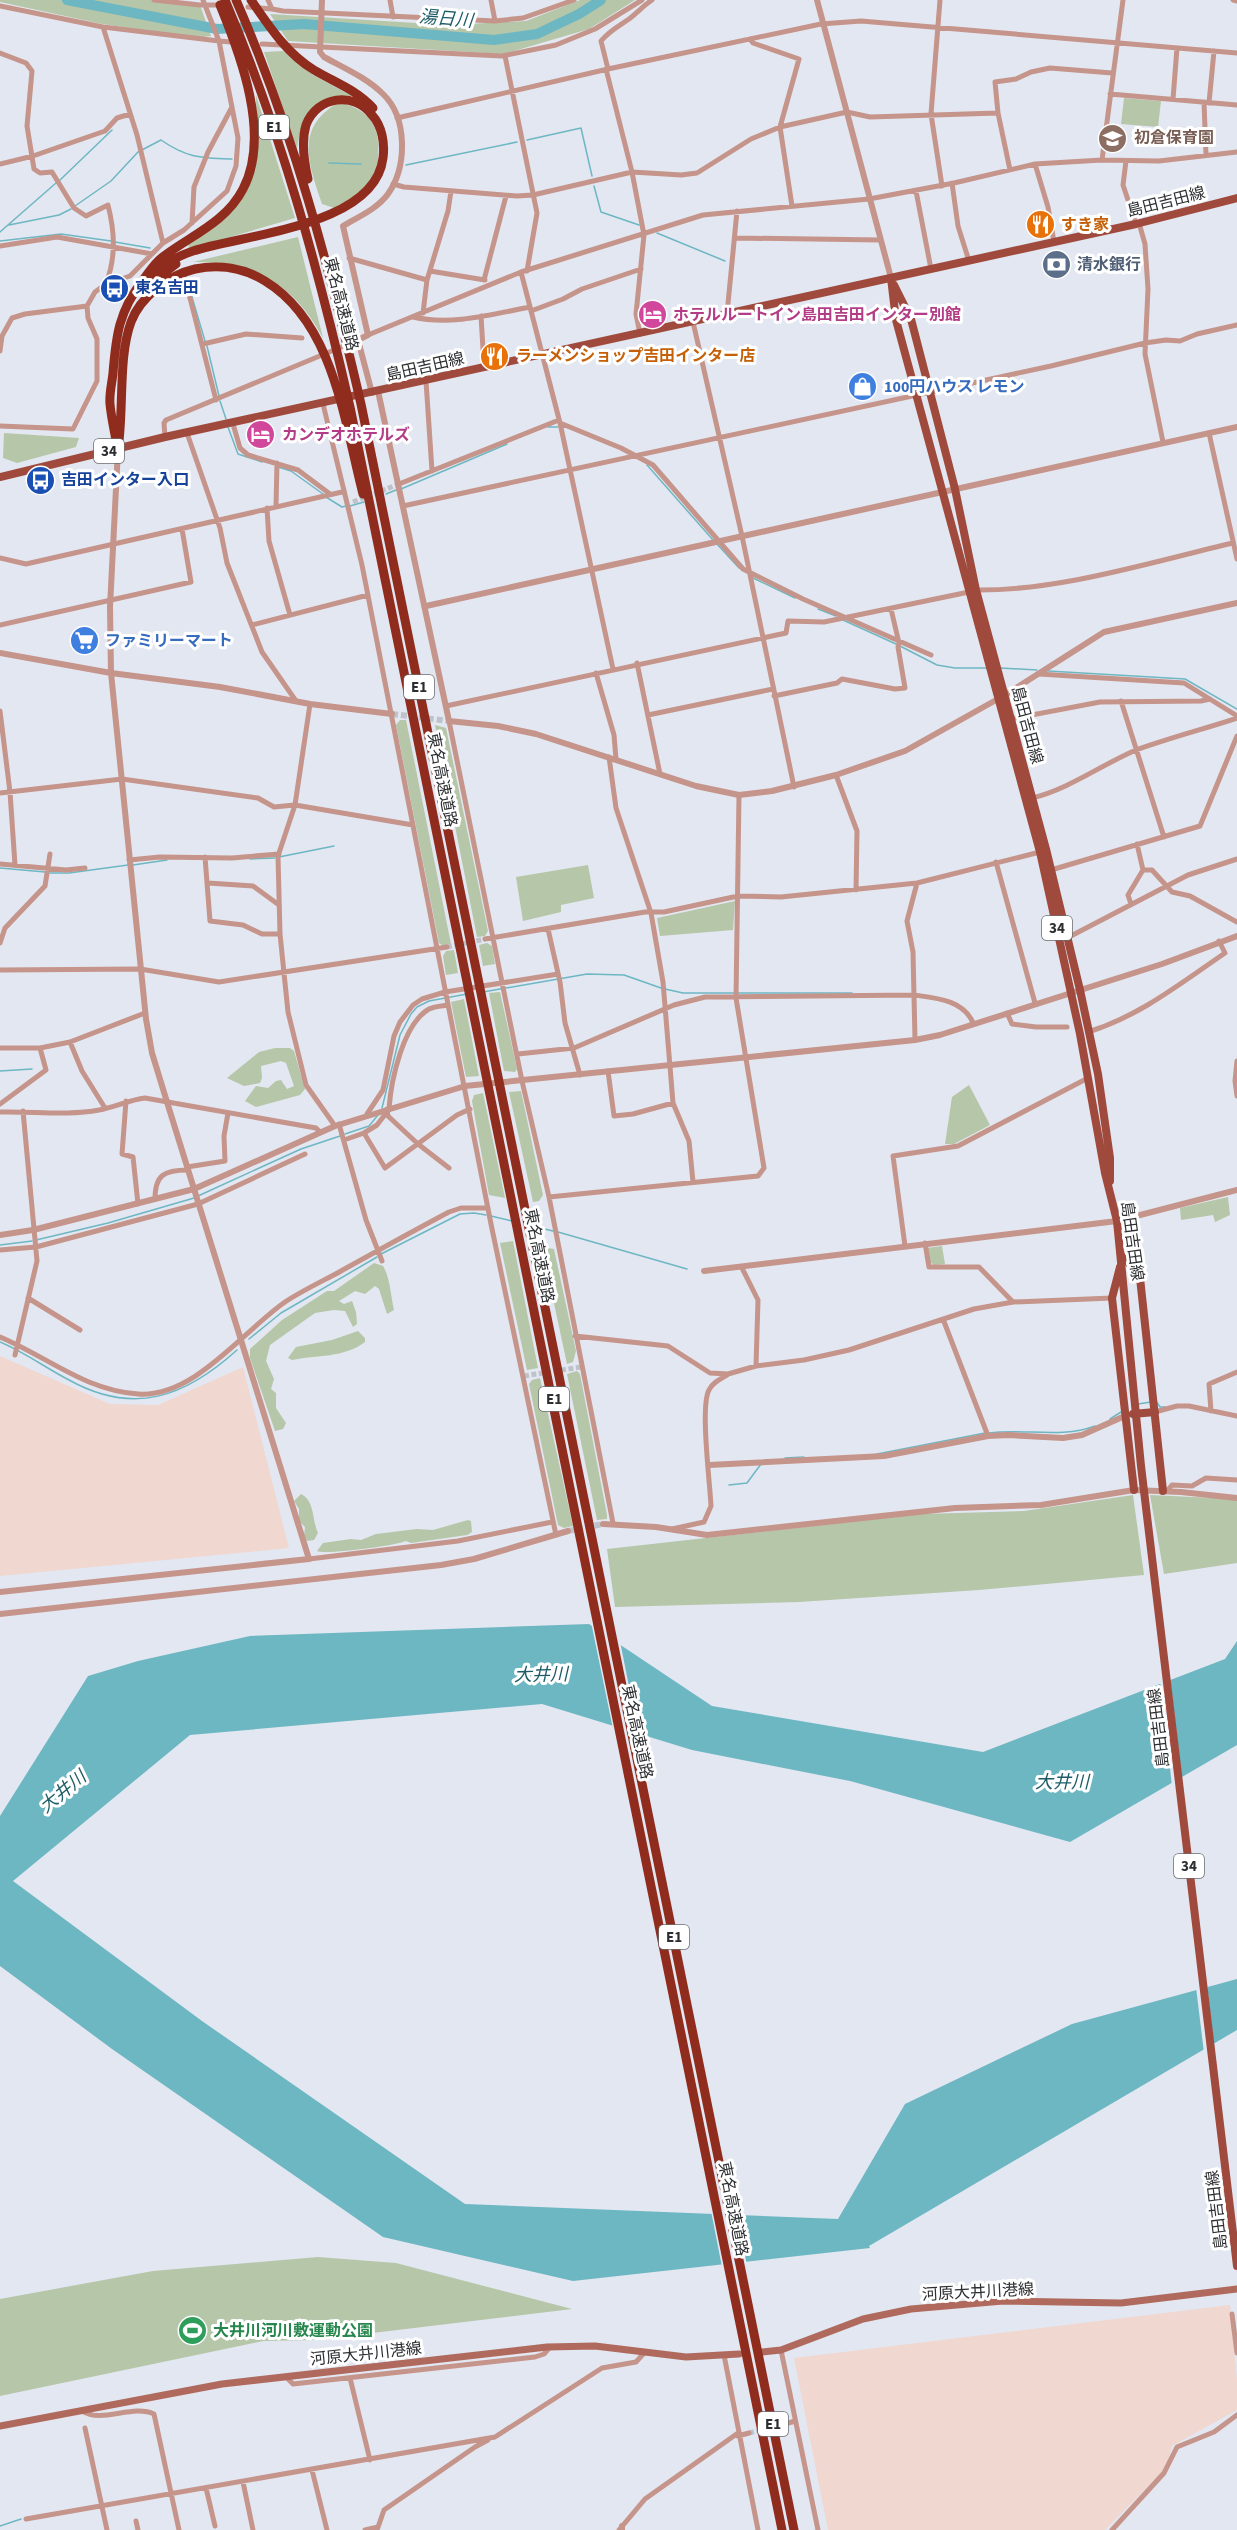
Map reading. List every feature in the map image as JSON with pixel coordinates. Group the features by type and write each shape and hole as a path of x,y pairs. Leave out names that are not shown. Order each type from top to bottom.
{"highway":[{"path":"118,448 122,424 125,357 132,319 146,290 169,268 182,261 333,219 362,202 380,183 386,169 390,148 388,135 379,116 364,98 314,70 298,58 245,4"},
{"name":"E1","path":"245,4 314,210"},
{"path":"118,448 110,404 115,341 119,321 142,281 162,257 210,226 228,211 248,178 254,139 251,110 241,61 222,5"},
{"name":"東名高速道路","path":"235,40 279,142 310,242 335,345 346,408 387,589 513,1200 519,1240 586,1559 782,2530"},
{"path":"142,281 163,265 184,254 308,222 334,213 363,196 381,171 384,154 383,138 372,114 352,101 338,99 324,104 312,115 306,127 304,154 314,210"},
{"name":"東名高速道路","path":"314,210 361,404 794,2530"},
{"path":"132,319 153,292 175,276 208,267 231,268 259,277 281,292 310,324 346,408"}],"main road":[{"name":"島田吉田線","path":"0,477 165,437 1137,224 1237,198"},
{"name":"島田吉田線","path":"891,278 911,319 955,489 973,592"},
{"name":"島田吉田線","path":"891,278 896,320 915,395 941,492 973,592 1002,696 1040,852 1071,992 1105,1173 1117,1221 1143,1478 1237,2266"},
{"name":"島田吉田線","path":"1002,696 1011,719 1032,798 1080,990 1098,1074 1110,1158 1110,1186"},
{"path":"1122,1253 1112,1298 1126,1402 1134,1490"},
{"path":"1122,1253 1140,1278 1166,1491"},
{"path":"1127,1413 1154,1405"},
{"name":"河原大井川港線","path":"762,2352 782,2350 863,2319 911,2309 1003,2301 1121,2303 1237,2289"},
{"name":"河原大井川港線","path":"0,2426 222,2384 550,2347 595,2346 686,2357 739,2354"}],"street":[{"path":"154,0 200,6 204,2"},
{"path":"268,0 272,9"},
{"path":"322,0 320,47 324,57 367,81 385,96 397,117 402,151 400,168 388,195 377,205 343,226 369,335"},
{"path":"390,0 393,17"},
{"path":"491,0 495,21"},
{"path":"245,4 322,14 495,21 523,18 574,0"},
{"path":"258,42 505,56 556,45 595,30 642,0"},
{"path":"640,334 636,314 646,233 641,222 602,41 652,0"},
{"path":"816,0 891,278"},
{"path":"940,0 932,114 942,186"},
{"path":"1102,160 1123,0"},
{"path":"1233,0 1237,1"},
{"path":"204,2 222,5"},
{"path":"0,426 73,429 97,381 97,339 88,318 87,306 94,292 106,284 130,276 163,243 192,223 227,191 236,166 238,138 219,40 204,2"},
{"path":"0,6 103,27 235,40"},
{"path":"397,117 607,69 821,24 861,21 1237,53"},
{"path":"103,27 140,147 163,243"},
{"path":"595,30 604,38"},
{"path":"750,39 753,43 799,58 780,127 792,206"},
{"path":"1173,99 1178,48"},
{"path":"1206,155 1206,102 1214,51"},
{"path":"0,53 26,63 32,71 27,126 34,169 40,173 52,172 72,206 86,216 108,205 114,246 112,269 106,284"},
{"path":"505,56 537,213 524,271 541,355 560,422 613,669"},
{"path":"1010,170 998,113 995,82 1016,79 1031,72 1050,68 1112,73"},
{"path":"1110,94 1237,105"},
{"path":"192,223 194,187 207,154 232,107"},
{"path":"393,184 506,196 533,195 632,172 681,175 698,173 751,139 780,127 847,112 870,117 998,113"},
{"path":"0,164 33,156 105,131 117,118 130,114"},
{"path":"165,437 164,423 166,420 492,283 703,215 869,199 942,186 1035,164 1102,160 1159,161 1237,152"},
{"path":"1126,161 1123,185 1145,244 1148,290 1145,354 1164,442"},
{"path":"1035,164 1048,207 1054,242"},
{"path":"952,183 958,226 969,261"},
{"path":"423,313 427,280 448,211 451,191"},
{"path":"916,191 931,269"},
{"path":"484,280 506,196"},
{"path":"727,314 737,211"},
{"path":"0,246 57,237 152,254"},
{"path":"735,238 880,240"},
{"path":"349,258 427,280"},
{"path":"413,317 425,320 446,320 531,309 641,269"},
{"path":"430,271 492,283"},
{"path":"182,279 190,298 217,400"},
{"path":"0,351 2,336 12,318 25,314 87,306"},
{"path":"481,316 483,350 487,367"},
{"path":"693,322 742,536 794,787"},
{"path":"403,507 1145,344 1166,340 1180,341 1197,334 1237,325"},
{"path":"203,344 246,334 302,338"},
{"path":"358,340 375,392 399,484 426,606 522,1081 549,1197 613,1523"},
{"path":"426,381 432,471"},
{"path":"322,404 368,595 490,1220 556,1535"},
{"path":"399,484 560,422 636,455 653,465 715,542 749,573 899,643 931,655"},
{"path":"232,424 240,448 248,455 276,466 298,470 330,494"},
{"path":"426,606 1237,427"},
{"path":"187,433 216,521 227,563 262,652 296,701"},
{"path":"1209,433 1234,533 1233,543 1237,559"},
{"path":"118,448 110,599 111,674 145,1013 152,1053 309,1559"},
{"path":"276,466 276,506"},
{"path":"0,558 26,564 342,492"},
{"path":"346,503 353,502"},
{"path":"267,508 269,541 290,615"},
{"path":"0,625 190,582 182,529"},
{"path":"446,706 637,663 786,633 788,621 836,620 973,592 1009,591 1046,585 1233,543"},
{"path":"252,625 368,595"},
{"path":"449,721 498,726 536,734 660,774 739,795 794,787 905,751 1039,674 1104,632 1237,603"},
{"path":"774,696 837,683 842,679 895,689 905,688 899,643 891,609"},
{"path":"0,653 111,674 220,687 310,704 392,714"},
{"path":"637,663 660,774"},
{"path":"596,673 614,735 612,758 616,808 651,913 664,992 668,1064 673,1103 689,1141 693,1182"},
{"path":"1039,674 1184,683 1237,717"},
{"path":"648,715 773,689"},
{"path":"1011,719 1100,702 1210,699"},
{"path":"1121,701 1164,837"},
{"path":"310,704 295,805 278,857 280,934 288,1012 306,1085 344,1138 366,1220 382,1260"},
{"path":"0,711 10,792 15,865"},
{"path":"1032,798 1052,793 1137,750 1237,717"},
{"path":"1051,870 1200,826 1237,736"},
{"path":"836,775 857,831 856,890"},
{"path":"0,792 122,779 258,798 274,807 295,805 413,825"},
{"path":"549,1197 758,1176 764,1168 736,997 739,795"},
{"path":"1131,904 1128,895 1143,870 1137,844"},
{"path":"485,939 645,912 651,913 738,896 781,897 917,883 1040,852"},
{"path":"0,944 5,928 45,886 50,854"},
{"path":"129,861 160,857 206,860 278,857"},
{"path":"1067,938 1188,875 1237,859"},
{"path":"206,860 210,921 243,925 262,934 280,934"},
{"path":"996,862 1035,1004"},
{"path":"0,864 66,870 86,868"},
{"path":"1143,870 1152,870 1172,892 1190,896 1237,922"},
{"path":"208,883 253,886 279,905"},
{"path":"915,1040 913,952 907,921 917,883"},
{"path":"548,929 560,982 566,1023 580,1075"},
{"path":"0,1235 34,1233 194,1189 320,1132 367,1114 388,1110 465,1086 915,1040 1162,964 1237,936"},
{"path":"1088,1032 1112,1025 1152,1004 1225,953 1220,941"},
{"path":"0,970 140,969 219,982 447,948"},
{"path":"367,1114 383,1090 394,1036 405,1014 422,999 558,974"},
{"path":"518,1054 574,1048 692,999 914,995 942,999 967,1011 973,1023"},
{"path":"448,1003 431,1008 418,1017 410,1029 405,1041 388,1116 417,1144 449,1168"},
{"path":"0,1048 40,1048 70,1042 145,1013"},
{"path":"1007,1013 1012,1024 1036,1028 1067,1027"},
{"path":"70,1042 82,1071 105,1108"},
{"path":"0,1104 46,1070 40,1048"},
{"path":"1237,1061 1235,1081 1237,1096"},
{"path":"608,1071 614,1116 633,1114 673,1103"},
{"path":"905,1246 893,1156 958,1146 1088,1078"},
{"path":"0,1112 61,1113 105,1108 145,1098 316,1128 320,1132"},
{"path":"126,1101 122,1154 133,1157 138,1204"},
{"path":"364,1133 385,1168 457,1115 470,1109"},
{"path":"344,1138 364,1133 377,1125 388,1110"},
{"path":"15,1355 37,1261 23,1111"},
{"path":"155,1199 155,1183 172,1170 225,1161 224,1136 228,1113"},
{"path":"0,1250 36,1246 198,1204 305,1154"},
{"path":"704,1271 1117,1221 1237,1190"},
{"path":"0,1337 88,1384 141,1395 178,1386 198,1374 285,1302 449,1212 460,1208 489,1210"},
{"path":"925,1243 929,1267 979,1267 1013,1302"},
{"path":"742,1268 758,1300 756,1366"},
{"path":"28,1298 80,1330"},
{"path":"575,1336 668,1346 710,1373 728,1374 756,1366 804,1360 849,1350 974,1309 1013,1302 1112,1298"},
{"path":"943,1319 986,1433"},
{"path":"1211,1408 1209,1384 1237,1372"},
{"path":"671,1529 704,1522 709,1514 711,1506 704,1409 711,1386 728,1374"},
{"path":"1154,1405 1211,1408 1237,1416"},
{"path":"709,1465 884,1456 986,1433 1063,1438 1082,1435 1127,1413"},
{"path":"1166,1491 1172,1485 1192,1485 1206,1478 1237,1480"},
{"path":"603,1524 671,1529 707,1535 955,1508 1041,1505 1134,1490 1237,1498"},
{"path":"0,1592 458,1541 552,1522"},
{"path":"0,1614 441,1564 474,1559 568,1531"},
{"path":"1232,2314 1237,2353"},
{"path":"286,2377 293,2384 535,2357 544,2354 550,2347"},
{"path":"782,2350 818,2530"},
{"path":"364,2530 378,2529 384,2510 475,2447 495,2437 602,2368 636,2362 645,2352"},
{"path":"724,2355 758,2530"},
{"path":"350,2378 369,2460"},
{"path":"80,2410 89,2416 136,2411 154,2414 179,2530"},
{"path":"1112,2530 1164,2473 1177,2447 1214,2432 1237,2415"},
{"path":"785,2424 795,2421"},
{"path":"85,2428 107,2530"},
{"path":"621,2529 645,2499 738,2434 749,2433"},
{"path":"26,2519 495,2437"},
{"path":"312,2470 327,2530"},
{"path":"243,2481 253,2530"},
{"path":"206,2488 215,2526"},
{"path":"136,2521 138,2530"}],"shaded area":[{"path":"0,1356 110,1404 158,1405 243,1367 289,1548 0,1576"},
{"path":"1230,2305 1237,2380 1237,2410 1172,2446 1166,2468 1105,2530 828,2530 794,2358"}],"green space":[{"path":"0,0 158,0 200,5 211,36 195,38 102,24 0,2"},
{"path":"580,0 635,0 589,29 504,54 288,41 270,14 449,25 526,21"},
{"path":"283,51 313,75 352,96 328,99 312,109 302,126 297,149 264,52"},
{"path":"256,95 295,218 189,249 188,244 238,203 252,179 257,151"},
{"path":"1124,98 1161,101 1158,127 1121,124"},
{"path":"338,103 357,109 370,120 377,135 378,160 376,171 367,184 334,208 322,204 313,175 309,148 310,136 315,124 324,113"},
{"path":"298,237 323,338 299,303 270,279 235,266 193,262"},
{"path":"4,433 79,438 76,447 17,463 3,458"},
{"path":"400,720 406,720 451,944 443,946 439,943 396,725"},
{"path":"435,725 446,728 488,931 485,936 477,937"},
{"path":"588,865 594,898 561,905 561,912 523,921 516,877"},
{"path":"735,901 733,930 660,936 657,918"},
{"path":"487,943 492,946 495,964 483,966 479,945"},
{"path":"454,950 458,973 446,975 443,956 446,951"},
{"path":"500,992 517,1069 515,1072 504,1071 489,993"},
{"path":"464,999 479,1076 466,1077 451,1002"},
{"path":"275,1048 290,1048 294,1051 305,1089 300,1095 256,1107 245,1101 256,1086 268,1088 281,1080 287,1089 294,1086 286,1063 281,1061 261,1066 260,1083 244,1086 227,1078 259,1052"},
{"path":"969,1085 990,1125 954,1144 945,1144 952,1097"},
{"path":"521,1091 543,1195 539,1201 533,1202 509,1092"},
{"path":"483,1093 505,1198 489,1195 472,1101 474,1095"},
{"path":"1228,1197 1230,1215 1215,1222 1213,1215 1181,1220 1180,1208"},
{"path":"513,1241 538,1368 527,1370 500,1243"},
{"path":"942,1246 945,1264 934,1265 928,1261 927,1248"},
{"path":"542,1247 554,1249 576,1351 573,1362 567,1364"},
{"path":"374,1263 383,1266 389,1281 394,1310 387,1314 379,1289 375,1286 365,1294 355,1291 339,1301 344,1304 352,1301 357,1324 353,1327 345,1311 315,1313 270,1345 266,1361 274,1379 271,1389 276,1393 276,1408 286,1423 283,1429 275,1431 250,1358 250,1349 282,1320 327,1291 334,1291"},
{"path":"358,1331 365,1338 365,1342 348,1351 292,1360 288,1358 296,1347 332,1340"},
{"path":"577,1371 580,1374 607,1519 597,1520 567,1374"},
{"path":"540,1378 573,1526 564,1528 558,1525 529,1384 532,1380"},
{"path":"301,1494 309,1501 312,1511 318,1533 314,1540 307,1541 304,1536 305,1527 299,1521 299,1509 294,1501"},
{"path":"1133,1495 1144,1575 979,1590 799,1602 615,1607 607,1549 922,1514 1024,1511"},
{"path":"1150,1495 1237,1499 1237,1563 1164,1574"},
{"path":"471,1521 472,1532 467,1535 333,1552 317,1551 323,1543 361,1540 376,1534 417,1529 433,1530"},
{"name":"大井川河川敷運動公園","path":"318,2257 396,2263 572,2309 314,2340 263,2341 0,2396 0,2299 153,2271"}],"water":[{"name":"大井川","path":"589,1624 712,1706 983,1752 1225,1659 1237,1641 1237,1745 1070,1842 850,1781 692,1750 542,1704 190,1735 13,1881 202,2021 465,2204 838,2219 905,2104 1072,2024 1237,1979 1237,2030 869,2246 870,2248 573,2281 383,2237 112,2049 0,1966 0,1816 88,1676 138,1661 250,1636"}],"pier":[{"path":"591,1622 620,1641 639,1737 613,1729"},
{"path":"1170,1677 1182,1780 1172,1786 1160,1681"},
{"path":"1207,1984 1214,2047 1204,2053 1196,1987"},
{"path":"711,2211 736,2212 747,2265 722,2267"}],"waterway":[{"name":"湯日川","path":"67,0 217,29 304,24 494,40 537,34 579,14 601,0"},
{"path":"527,140 581,128 592,176"},
{"path":"60,180 112,130"},
{"path":"75,206 111,181 138,152 161,140 187,154 232,159"},
{"path":"406,165 517,142"},
{"path":"329,163 361,164"},
{"path":"0,232 56,183"},
{"path":"594,186 601,212 639,225"},
{"path":"9,225 59,215 71,209"},
{"path":"657,233 725,261"},
{"path":"0,241 61,234 111,241"},
{"path":"115,242 150,248"},
{"path":"186,277 205,341"},
{"path":"207,346 219,396"},
{"path":"220,401 226,419"},
{"path":"228,427 238,454 262,462"},
{"path":"548,427 558,427"},
{"path":"401,489 507,444"},
{"path":"647,465 713,540"},
{"path":"278,467 291,471 323,494"},
{"path":"386,494 396,490"},
{"path":"326,497 342,507 346,506"},
{"path":"350,506 364,502"},
{"path":"716,543 739,568"},
{"path":"753,578 795,598"},
{"path":"818,609 836,616"},
{"path":"843,620 896,644"},
{"path":"900,646 937,665 955,668 987,668"},
{"path":"1000,668 1037,670"},
{"path":"1048,671 1185,679 1237,709"},
{"path":"279,857 334,846"},
{"path":"250,859 275,858"},
{"path":"133,865 167,860"},
{"path":"50,873 69,873 128,865"},
{"path":"0,868 45,872"},
{"path":"483,992 587,974 624,975 661,988"},
{"path":"665,989 683,993 852,993"},
{"path":"382,1108 400,1035 411,1014 417,1007 429,1001 467,994"},
{"path":"0,1071 32,1069"},
{"path":"345,1134 369,1126 378,1115"},
{"path":"198,1196 301,1149 340,1136"},
{"path":"36,1240 108,1223 194,1198"},
{"path":"381,1254 460,1214 486,1215"},
{"path":"491,1216 512,1221"},
{"path":"532,1226 553,1231"},
{"path":"558,1232 687,1269"},
{"path":"0,1245 32,1241"},
{"path":"249,1339 281,1313 377,1257"},
{"path":"0,1342 93,1391 115,1397 137,1399 178,1390 198,1380 237,1350"},
{"path":"1156,1401 1160,1407 1165,1407"},
{"path":"1138,1404 1151,1402"},
{"path":"1110,1419 1121,1412"},
{"path":"989,1433 1056,1433 1095,1426"},
{"path":"877,1454 985,1433"},
{"path":"785,1458 804,1457"},
{"path":"729,1485 747,1483 761,1464"},
{"path":"0,2526 21,2519"}],"tunnel":[{"path":"353,502 399,484"},
{"path":"392,714 449,721"},
{"path":"447,947 485,939"},
{"path":"524,1376 581,1367"},
{"path":"568,1531 603,1524"},
{"path":"749,2433 785,2424"}],"place":[{"name":"初倉保育園","path":"1113,138"},
{"name":"すき家","path":"1040,225"},
{"name":"清水銀行","path":"1056,265"},
{"name":"東名吉田","path":"114,288"},
{"name":"ホテルルートイン島田吉田インター別館","path":"652,315"},
{"name":"ラーメンショップ吉田インター店","path":"495,356"},
{"name":"100円ハウス レモン","path":"863,387"},
{"name":"カンデオホテルズ","path":"261,435"},
{"name":"吉田インター入口","path":"40,480"},
{"name":"ファミリーマート","path":"84,641"},
{"name":"大井川河川敷運動公園","path":"192,2331"}]}
